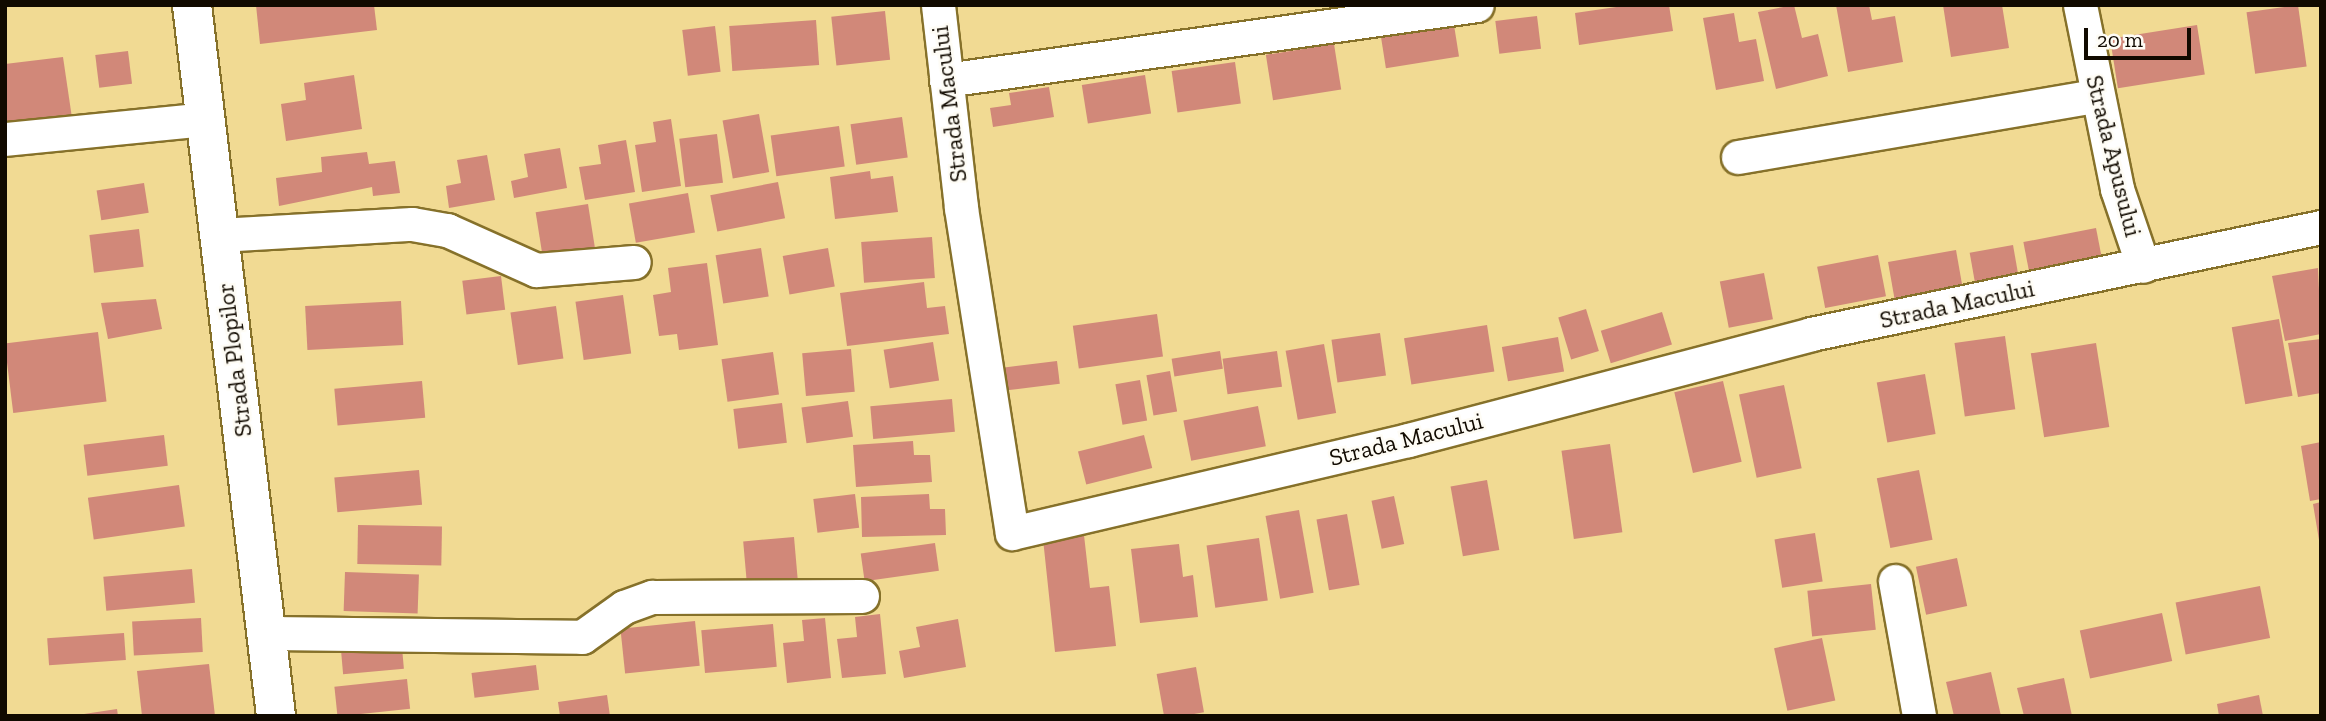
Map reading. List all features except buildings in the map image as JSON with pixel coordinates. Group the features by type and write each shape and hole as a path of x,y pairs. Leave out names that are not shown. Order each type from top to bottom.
{"street":[{"name":"Strada Plopilor","path":"191,5 276,716"},
{"name":"Strada Macului","path":"938,5 946,80 1012,533 1408,440 1811,334 2321,227"},
{"path":"946,80 1477,5"},
{"name":"Strada Apusului","path":"2085,6 2096,96 2143,266"},
{"path":"1738,156 2096,96"},
{"path":"5,139 206,119"},
{"path":"219,235 412,224 447,230 536,270 634,262"},
{"path":"1895,581 1919,716"},
{"path":"267,634 582,638 624,607 652,597 862,596"}]}
